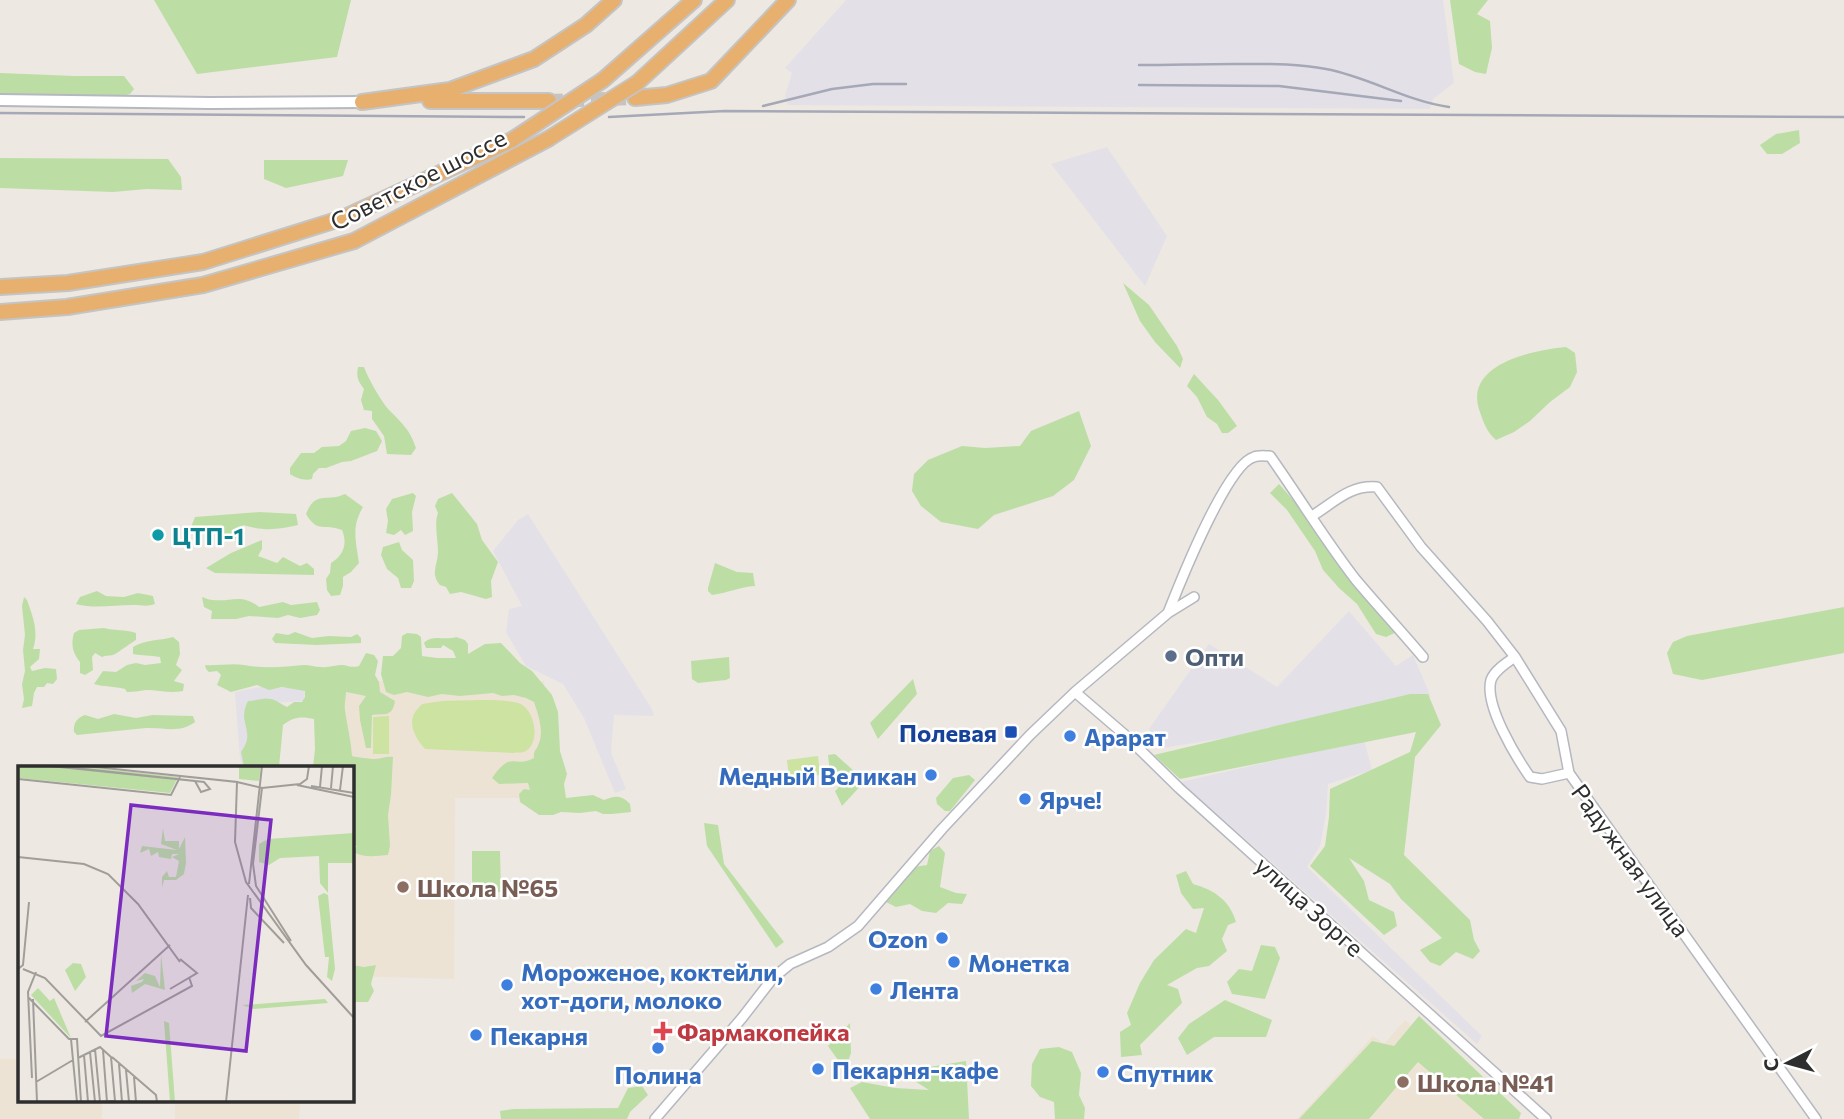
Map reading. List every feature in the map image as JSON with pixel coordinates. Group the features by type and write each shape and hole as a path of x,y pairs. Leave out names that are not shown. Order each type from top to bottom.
{"highway":[{"path":"362,102 450,90 534,59 586,25 614,0"},
{"name":"Советское шоссе","path":"0,287 68,283 202,262 343,218 512,140 603,80 694,0"},
{"name":"Советское шоссе","path":"0,312 67,307 203,285 354,242 636,91 727,0"},
{"path":"636,91 667,95 711,81 788,0"},
{"path":"362,102 549,101"}],"street":[{"path":"0,100 362,102"},
{"path":"1168,613 1187,565 1230,479 1245,462 1254,457 1270,456 1357,580 1423,657"},
{"name":"Радужная улица","path":"1312,516 1349,491 1362,486 1377,487 1421,547 1487,621 1515,657 1562,730 1569,773 1816,1119"},
{"path":"655,1119 773,978 790,964 828,947 858,926 942,828 1030,735 1075,692 1168,613 1194,597"},
{"path":"1515,657 1492,677 1489,693 1507,739 1530,777 1542,779 1569,773"},
{"name":"улица Зорге","path":"1075,692 1546,1119"}],"shaded area":[{"path":"846,0 1443,0 1454,83 1433,99 1430,109 788,105 785,96 792,73 785,68"},
{"path":"1107,147 1167,236 1145,286 1051,164"},
{"path":"528,514 652,709 654,716 614,715 611,753 626,789 615,793 584,718 563,684 526,666 506,632 509,609 522,606 493,551 518,520"},
{"path":"1349,611 1396,666 1413,655 1431,697 1307,725 1163,748 1149,729 1209,644 1277,687"},
{"name":"Школа №65","path":"331,681 544,681 546,798 455,798 454,979 354,976 354,766 352,766"},
{"path":"260,687 305,688 304,701 253,704 244,766 240,759 235,692"},
{"path":"1364,740 1372,770 1328,784 1320,846 1307,867 1482,1036 1477,1044 1181,782"},
{"name":"Школа №41","path":"1405,1020 1515,1119 1297,1119 1373,1036 1384,1044"},
{"path":"0,1059 18,1059 18,1102 102,1102 102,1119 0,1119"},
{"path":"175,1102 300,1102 299,1119 175,1119"}],"green space":[{"path":"154,0 351,0 337,57 197,74"},
{"path":"1450,0 1488,0 1477,14 1490,21 1492,48 1486,74 1459,64"},
{"path":"0,73 124,76 134,89 130,94 120,97 0,95"},
{"path":"1799,130 1800,143 1782,154 1767,154 1760,145 1776,134"},
{"path":"0,158 168,159 181,177 182,190 113,192 0,188"},
{"path":"264,160 348,160 343,176 286,188 264,179"},
{"path":"1123,283 1149,305 1177,346 1183,359 1180,368 1155,342 1140,321"},
{"path":"1566,347 1575,353 1577,372 1570,387 1530,421 1496,440 1486,428 1480,412 1477,396 1481,382 1490,372 1519,356"},
{"path":"358,367 364,367 383,402 409,432 416,448 411,455 387,454 384,436 372,419 372,411 364,410 361,400 364,389 358,379"},
{"path":"1194,374 1237,426 1228,433 1222,433 1217,424 1207,417 1197,397 1187,386"},
{"path":"1079,411 1091,446 1074,480 1053,496 994,515 978,529 941,522 921,506 912,491 914,474 928,460 962,446 1020,446 1031,431"},
{"path":"365,428 376,431 382,441 377,451 351,461 319,468 312,479 300,479 290,474 290,468 301,453 314,453 322,447 339,446 346,441 351,431"},
{"path":"1279,484 1318,528 1399,631 1386,637 1376,634 1357,604 1323,570 1315,551 1287,510 1270,493"},
{"path":"413,493 416,496 412,512 413,531 405,535 401,530 394,535 386,533 386,509 392,499"},
{"path":"452,493 477,524 482,540 498,562 491,581 492,597 486,599 461,592 450,594 436,579 438,513 435,506 438,499"},
{"path":"345,494 363,507 356,528 359,563 343,577 340,595 331,596 327,590 326,579 331,563 339,557 343,549 344,535 342,530 314,524 306,514 318,499"},
{"path":"259,512 296,514 298,525 270,529 243,525 239,537 228,540 221,533 191,527 195,517"},
{"path":"262,540 262,549 258,556 277,563 283,557 300,566 307,563 314,569 314,575 215,573 206,568 231,553"},
{"path":"399,542 402,550 413,560 414,581 411,588 401,588 398,578 387,569 381,555 383,547"},
{"path":"715,563 737,572 753,573 755,586 712,595 708,588"},
{"path":"97,591 106,596 124,597 138,593 153,596 155,604 97,607 76,604 80,597"},
{"path":"24,597 34,624 33,649 40,649 39,659 30,667 32,671 56,669 57,679 53,684 37,687 32,706 22,708 25,671 22,606"},
{"path":"202,597 213,600 242,599 259,607 283,602 291,605 317,602 320,610 317,615 300,618 288,615 278,618 249,616 211,619 212,611 204,607"},
{"path":"1844,607 1844,653 1702,680 1673,674 1667,653 1673,642 1687,636"},
{"path":"104,628 136,633 136,640 113,655 102,657 95,653 92,657 93,670 85,675 80,673 80,662 73,648 74,633 79,630"},
{"path":"295,632 312,638 351,637 357,634 361,643 317,645 275,643 272,639 276,633 288,635"},
{"path":"407,633 421,637 422,656 437,658 456,658 453,651 443,645 441,648 426,648 424,643 427,640 456,637 465,640 468,654 485,644 501,643 520,663 532,671 552,695 558,712 560,751 567,774 564,784 566,798 593,795 604,800 618,797 630,804 631,812 561,812 539,815 520,802 519,794 524,789 530,790 528,783 499,784 492,778 504,764 534,758 541,733 534,702 514,695 502,696 493,693 460,696 442,694 428,697 407,692 394,695 386,692 381,674 383,656 393,656 401,648 402,636"},
{"path":"173,637 179,642 180,654 176,665 182,670 174,681 184,684 183,691 127,692 125,689 94,684 103,671 116,672 136,663 161,663 160,657 133,654 133,647 148,641"},
{"path":"366,653 374,655 378,661 375,675 380,692 395,701 390,712 372,715 371,748 366,748 359,706 366,696 346,692 345,708 352,756 375,759 393,757 388,855 354,852 357,846 354,845 354,766 313,766 314,719 297,718 283,725 279,766 244,766 241,752 247,738 244,716 248,701 275,700 287,707 294,702 302,702 305,691 282,687 269,690 257,685 231,692 217,685 221,675 217,671 209,672 205,665 359,666"},
{"path":"729,657 730,678 698,683 692,679 691,661"},
{"path":"913,679 917,694 878,739 870,723"},
{"path":"1410,694 1428,694 1441,725 1415,757 1404,855 1470,920 1474,940 1480,951 1473,959 1456,952 1440,966 1430,962 1420,950 1442,938 1401,899 1390,884 1349,858 1364,881 1369,900 1394,912 1397,926 1384,935 1310,866 1325,846 1330,789 1410,752 1416,732 1180,779 1154,755"},
{"path":"492,700 518,703 524,706 532,719 533,742 524,752 513,753 425,749 416,737 412,719 422,704"},
{"path":"114,714 136,718 153,715 193,716 195,722 177,729 146,728 77,735 74,732 75,723 82,716 98,719"},
{"path":"389,716 389,754 373,754 373,717"},
{"path":"835,754 865,781 842,806 835,791 840,780 830,773 828,755"},
{"path":"818,756 820,775 789,778 787,760"},
{"path":"969,775 975,780 950,811 945,811 937,804 936,798 953,778"},
{"path":"704,823 718,825 724,864 784,942 776,948 707,846"},
{"path":"939,846 945,853 940,887 967,894 962,904 948,903 936,913 922,911 910,904 896,907 884,901 914,867 927,865 930,851"},
{"path":"472,851 500,851 501,892 472,892"},
{"path":"1186,871 1193,884 1220,897 1230,908 1236,922 1228,925 1222,939 1227,951 1209,966 1197,968 1167,985 1178,989 1182,1003 1140,1045 1142,1055 1121,1057 1120,1032 1131,1025 1127,1013 1140,983 1154,960 1186,929 1196,933 1204,908 1193,909 1181,893 1176,875"},
{"path":"1261,945 1275,947 1280,958 1265,999 1232,994 1227,982 1239,969 1252,971"},
{"path":"354,965 376,965 371,984 374,991 368,1002 354,1002"},
{"path":"1225,1000 1272,1020 1266,1037 1214,1037 1187,1055 1178,1038 1189,1024"},
{"name":"Школа №41","path":"1419,1016 1521,1113 1519,1119 1484,1119 1418,1062 1369,1119 1299,1119 1372,1041 1394,1046"},
{"path":"850,1023 851,1053 845,1070 828,1046"},
{"path":"1059,1047 1072,1052 1081,1073 1079,1095 1085,1108 1084,1119 1055,1119 1054,1102 1040,1097 1031,1086 1032,1064 1040,1049"},
{"path":"966,1061 969,1119 870,1119 850,1088 862,1082 929,1090 910,1078 911,1070"},
{"path":"642,1086 648,1095 630,1112 627,1119 501,1119 500,1111 514,1109 618,1108 628,1088"}],"tunnel":[{"path":"549,101 635,98"}],"railway":[{"path":"1139,65 1270,64 1315,67 1357,77 1418,100 1449,107"},
{"path":"763,106 832,89 873,84 906,84"},
{"path":"1139,85 1279,86 1401,101"},
{"path":"609,117 725,111 1844,117"},
{"path":"0,113 524,117"}],"place":[{"name":"ЦТП-1","path":"158,535"},
{"name":"Опти","path":"1171,656"},
{"name":"Полевая","path":"1011,732"},
{"name":"Арарат","path":"1070,736"},
{"name":"Медный Великан","path":"931,775"},
{"name":"Ярче!","path":"1025,799"},
{"name":"Школа №65","path":"403,887"},
{"name":"Ozon","path":"942,938"},
{"name":"Монетка","path":"954,962"},
{"name":"Мороженое, коктейли, хот-доги, молоко","path":"507,985"},
{"name":"Лента","path":"876,989"},
{"name":"Фармакопейка","path":"663,1031"},
{"name":"Пекарня","path":"476,1035"},
{"name":"Полина","path":"658,1048"},
{"name":"Пекарня-кафе","path":"818,1069"},
{"name":"Спутник","path":"1103,1072"},
{"name":"Школа №41","path":"1403,1082"}]}
